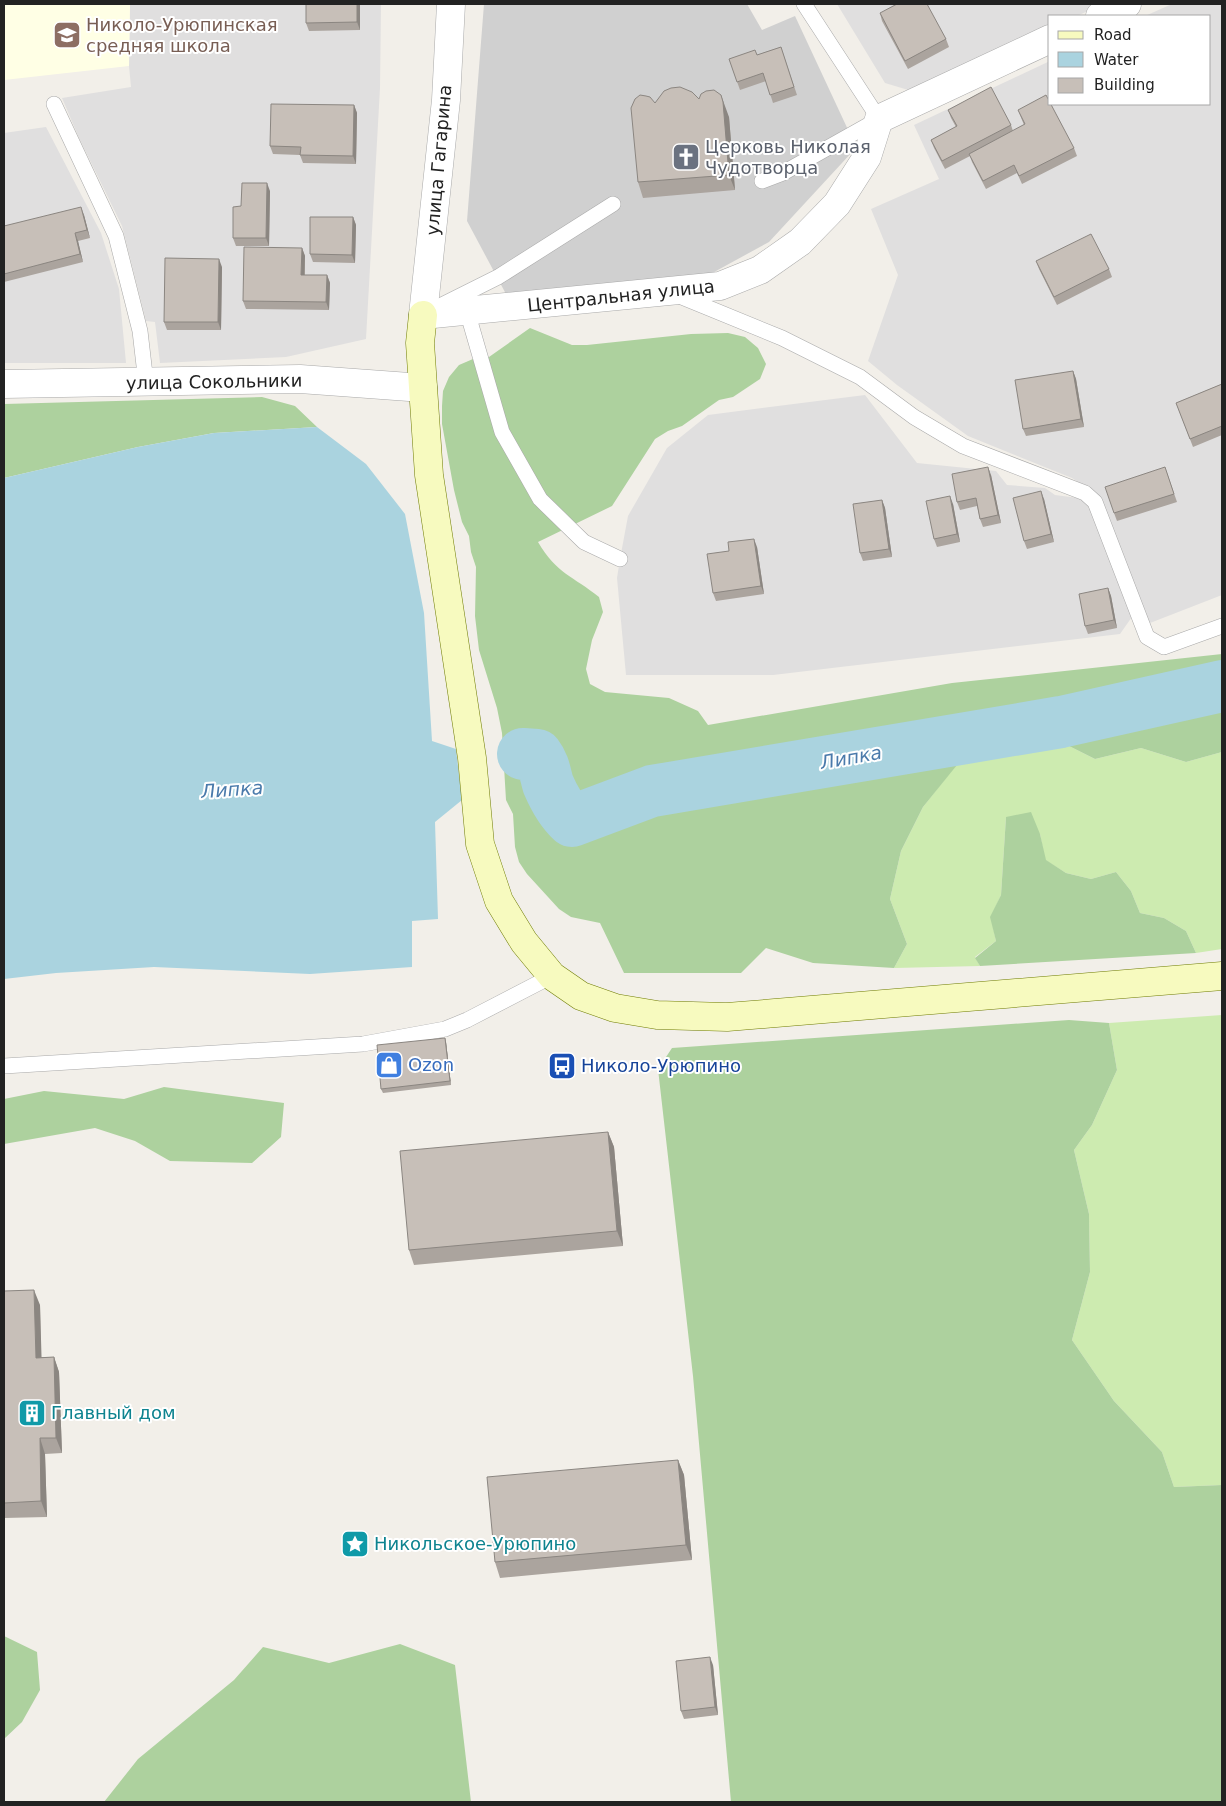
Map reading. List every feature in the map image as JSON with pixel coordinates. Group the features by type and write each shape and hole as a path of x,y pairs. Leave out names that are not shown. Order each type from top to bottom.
{"street":[{"name":"улица Гагарина","path":"423,315 446,100 451,4"},
{"path":"1102,15 1127,4"},
{"path":"879,119 1048,40"},
{"name":"Центральная улица","path":"423,315 720,286 760,270 800,242 837,204 867,157 879,119"},
{"path":"423,315 420,343 429,476 472,758 480,844 499,901 524,942 552,976 581,996 615,1008 657,1015 727,1016 1222,976"},
{"name":"улица Сокольники","path":"4,384 300,379 423,388"}],"lane":[{"path":"762,181 783,173 879,119 804,4"},
{"path":"54,104 116,236 140,331 146,383"},
{"path":"423,315 498,277 613,204"},
{"path":"671,292 782,338 860,377 914,417 963,446 1085,493 1095,502 1147,637 1164,647 1222,626"},
{"path":"467,311 502,432 540,499 584,542 620,559"},
{"path":"4,1066 363,1044 445,1029 552,976"}],"shaded area":[{"name":"Николо-Урюпинская средняя школа","path":"4,4 130,4 129,66 4,80"},
{"path":"130,4 381,4 380,88 366,339 286,357 160,363 155,322 146,321 122,226 79,138 62,98 131,87 129,66"},
{"path":"484,4 747,4 762,30 795,16 850,134 854,150 769,242 705,277 506,294 467,221"},
{"path":"837,4 1103,4 1079,15 1048,15 1048,30 915,92 885,83"},
{"path":"1172,4 1222,4 1222,595 1150,623 1098,495 1072,478 968,436 897,385 868,361 898,275 871,209 939,179 914,125 1048,62 1048,105 1211,105 1211,15 1147,15"},
{"path":"46,127 101,233 119,289 126,363 4,363 4,133"},
{"path":"865,395 917,463 996,471 1007,485 1045,488 1055,495 1086,499 1134,614 1120,634 773,675 626,675 617,578 620,559 628,516 667,448 708,415"}],"green space":[{"path":"530,328 572,345 691,334 728,333 745,337 758,348 766,364 760,379 733,397 719,400 682,426 668,431 655,439 612,506 538,542 559,568 599,597 603,612 592,640 586,669 590,684 605,692 669,698 698,711 708,725 952,683 1222,654 1222,752 1186,762 1141,748 1095,759 1051,737 1003,743 957,765 923,807 901,851 890,899 907,944 894,968 813,963 766,948 741,973 624,973 600,923 571,917 559,909 527,874 519,862 515,847 513,814 506,800 502,733 497,708 479,650 475,616 476,567 471,552 469,536 462,522 454,490 442,424 443,391 449,377 459,365 473,359 489,357"},
{"path":"262,397 295,406 317,427 214,433 138,447 4,478 4,404"},
{"path":"1051,737 1095,759 1141,748 1186,762 1222,752 1222,949 1196,953 1186,931 1164,918 1140,913 1131,891 1116,872 1091,879 1066,873 1045,860 1040,834 1006,817 1001,895 991,917 996,941 975,957 980,966 894,968 907,944 890,899 901,851 923,807 956,765 1003,743"},
{"path":"1031,812 1040,834 1046,860 1066,873 1091,879 1116,872 1131,891 1140,913 1164,918 1186,931 1196,953 980,966 975,958 996,941 990,917 1001,895 1006,817"},
{"path":"1222,1015 1222,1485 1174,1487 1162,1452 1114,1401 1072,1340 1090,1272 1089,1214 1074,1150 1092,1125 1117,1070 1109,1023"},
{"path":"1069,1020 1109,1023 1117,1070 1092,1125 1074,1150 1089,1214 1090,1272 1072,1340 1114,1401 1162,1452 1174,1487 1222,1485 1222,1802 731,1802 693,1376 658,1069 672,1048"},
{"path":"164,1087 284,1103 281,1137 252,1163 170,1161 135,1141 95,1128 4,1144 4,1099 44,1091 124,1099"},
{"path":"4,1636 37,1652 40,1690 22,1722 4,1739"},
{"path":"400,1644 455,1665 471,1802 104,1802 138,1759 234,1680 263,1647 329,1663"}],"water":[{"path":"317,427 366,464 405,514 424,613 432,741 456,749 462,800 435,822 438,919 412,921 412,967 310,974 154,967 56,973 4,979 4,478 138,447 214,433"}],"building":[{"path":"306,4 357,4 357,22 306,23"},
{"path":"897,4 927,4 946,39 905,61 880,13"},
{"path":"781,47 794,87 770,95 763,73 737,82 729,59 755,50 757,55"},
{"name":"Церковь Николая Чудотворца","path":"680,87 692,92 699,99 701,94 706,91 714,90 721,95 729,175 638,182 631,108 635,99 640,95 650,97 655,103 664,91"},
{"path":"991,87 1011,125 942,161 931,140 957,126 948,110"},
{"path":"1046,95 1048,105 1051,105 1074,148 1019,176 1014,165 983,181 969,154 1025,124 1018,110"},
{"path":"271,104 354,105 353,156 300,155 301,147 270,146"},
{"path":"242,183 267,183 266,238 233,238 233,207 241,206"},
{"path":"81,207 87,230 75,233 80,254 4,274 4,226"},
{"path":"310,217 353,217 352,255 310,254"},
{"path":"1091,234 1109,269 1054,297 1036,261"},
{"path":"244,247 302,248 301,275 327,275 326,302 243,301"},
{"path":"165,258 219,259 218,322 164,322"},
{"path":"1073,371 1081,419 1023,429 1015,380"},
{"path":"1222,384 1222,426 1190,439 1176,403"},
{"path":"988,467 998,515 980,519 976,498 957,502 952,474"},
{"path":"1165,467 1174,494 1114,513 1105,487"},
{"path":"1041,491 1051,534 1024,541 1013,498"},
{"path":"950,496 957,534 934,539 926,501"},
{"path":"882,500 889,549 860,553 853,504"},
{"path":"754,539 761,586 713,593 707,554 729,551 728,542"},
{"path":"1108,588 1114,620 1085,626 1079,594"},
{"path":"445,1038 450,1081 381,1089 377,1045"},
{"path":"608,1132 617,1231 409,1250 400,1151"},
{"name":"Главный дом","path":"34,1290 36,1358 54,1357 56,1438 40,1438 41,1501 4,1503 4,1291"},
{"path":"678,1460 686,1545 495,1562 487,1477"},
{"path":"710,1657 715,1707 681,1711 676,1661"}],"waterway":[{"name":"Липка","path":"523,754 537,755 543,765 548,784 555,799 572,821 652,791 1061,722 1222,686"}],"place":[{"name":"Николо-Урюпинская средняя школа","path":"67,35"},
{"name":"Церковь Николая Чудотворца","path":"686,157"},
{"name":"Ozon","path":"389,1065"},
{"name":"Николо-Урюпино","path":"562,1066"},
{"name":"Главный дом","path":"32,1413"},
{"name":"Никольское-Урюпино","path":"355,1544"}]}
